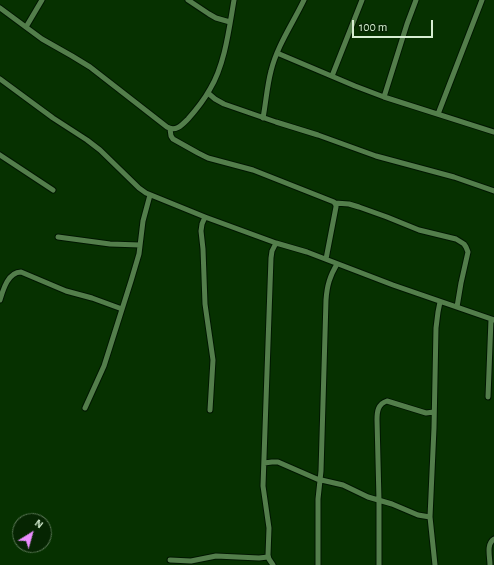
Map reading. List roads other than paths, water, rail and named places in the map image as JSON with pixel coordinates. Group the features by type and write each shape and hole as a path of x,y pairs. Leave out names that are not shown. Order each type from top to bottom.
{"street":[{"path":"26,27 42,0"},
{"path":"188,0 208,14 230,22"},
{"path":"0,8 42,39 90,67 170,129 176,129 183,124 201,104 214,82 224,52 234,0"},
{"path":"263,118 271,72 277,53 304,0"},
{"path":"332,76 362,0"},
{"path":"384,97 416,0"},
{"path":"438,114 482,0"},
{"path":"277,53 384,97 494,132"},
{"path":"0,79 53,118 91,143 127,175 142,191 150,195 276,243 326,259 393,286 493,320 488,397"},
{"path":"208,93 215,100 263,118 318,135 376,156 454,177 494,191"},
{"path":"170,129 170,134 173,139 202,155 263,174 331,200 335,203 349,204 359,207 419,230 452,237 460,241 466,247 468,252 457,307"},
{"path":"0,155 53,190"},
{"path":"85,408 104,366 137,262 143,221 150,195"},
{"path":"326,259 335,218 335,203"},
{"path":"205,217 201,231 205,309 213,360 210,410"},
{"path":"58,237 110,244 140,245"},
{"path":"273,565 268,557 268,528 263,486 271,258 272,251 276,243"},
{"path":"318,565 318,499 320,480 326,300 327,286 337,264"},
{"path":"0,300 4,288 9,280 15,273 21,272 66,291 92,298 122,309"},
{"path":"435,565 430,517 436,328 440,302"},
{"path":"379,565 380,500 378,411 380,405 387,401 426,413 434,412"},
{"path":"264,463 278,462 320,480 343,485 362,494 418,515 430,517"},
{"path":"490,565 489,547 490,542 494,539"},
{"path":"170,560 191,562 216,556 254,558 268,557"}]}
